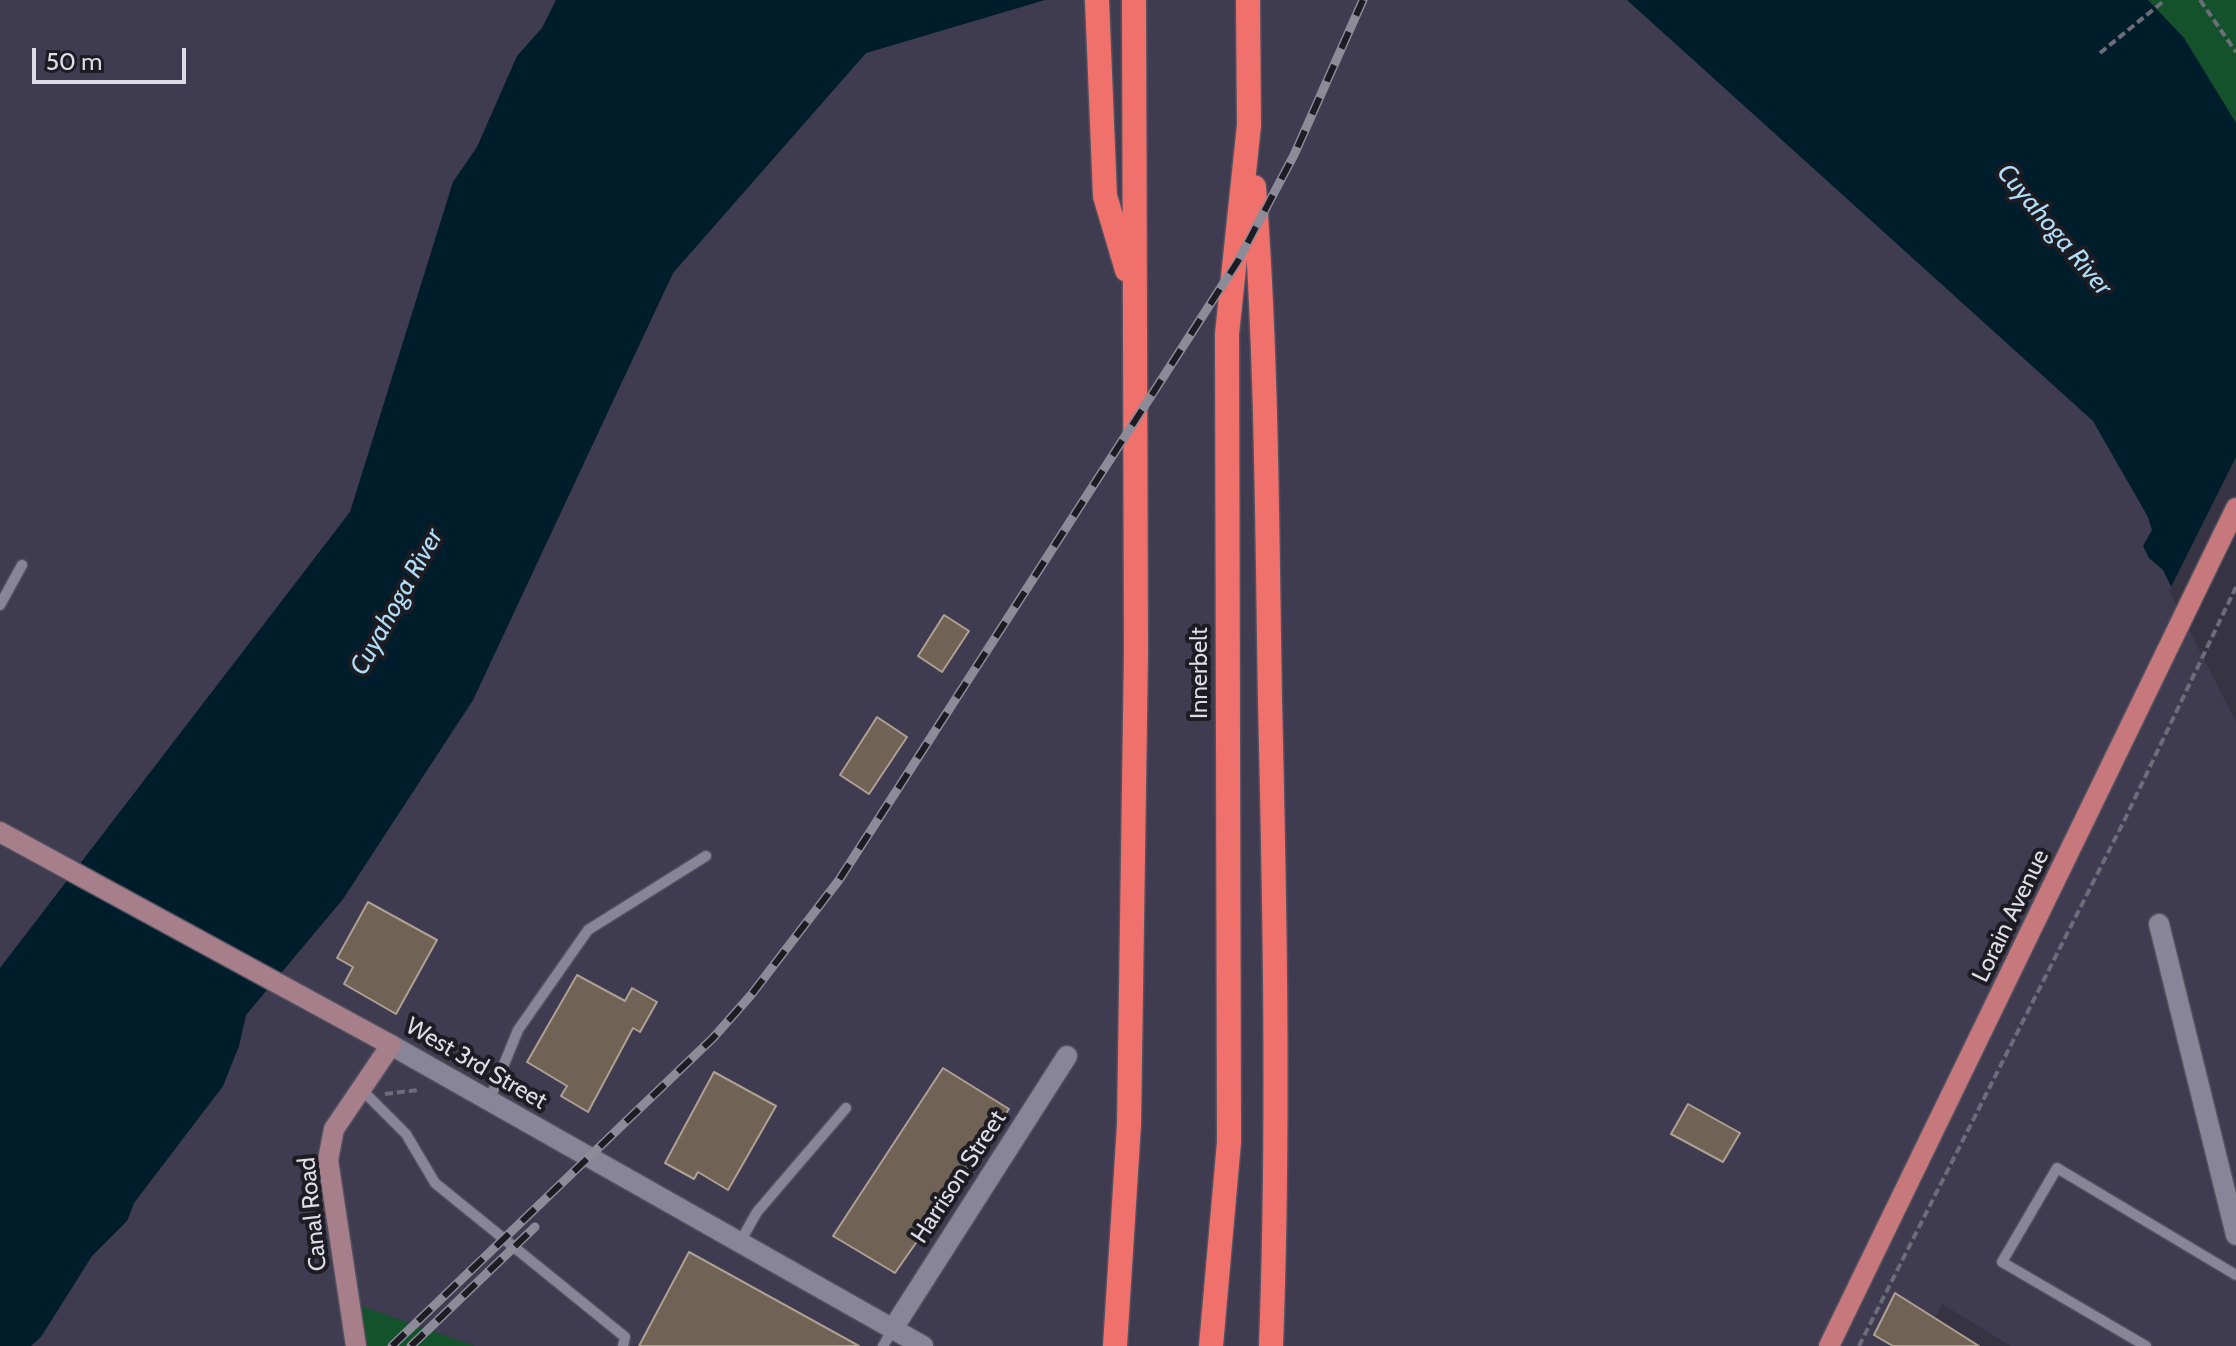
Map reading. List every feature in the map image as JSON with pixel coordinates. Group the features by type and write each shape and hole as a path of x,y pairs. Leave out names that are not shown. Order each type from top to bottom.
{"highway":[{"path":"1097,0 1105,196 1135,297"},
{"path":"1115,1346 1129,1125 1136,652 1134,0"},
{"name":"Innerbelt","path":"1211,1346 1229,1128 1227,334 1249,125 1248,0"},
{"path":"1249,125 1263,315 1271,701 1276,1203 1271,1346"},
{"path":"1217,1277 1222,1346"}],"main road":[{"name":"Lorain Avenue","path":"1829,1346 2236,508"}],"street":[{"name":"West 3rd Street","path":"0,832 296,992 923,1346"},
{"path":"2159,924 2236,1235"},
{"name":"Canal Road","path":"354,1340 328,1160 334,1129 368,1095 391,1045"},
{"name":"Harrison Street","path":"894,1327 1067,1056"}],"lane":[{"path":"0,605 22,565"},
{"path":"489,1101 518,1030 588,930 706,856"},
{"path":"368,1095 406,1134 435,1183 625,1337 623,1346"},
{"path":"740,1242 757,1212 846,1108"},
{"path":"2146,1346 2002,1262 2057,1168 2236,1275"},
{"path":"883,1346 894,1327"}],"path":[{"path":"2100,53 2165,0"},
{"path":"2200,0 2236,52"},
{"path":"1859,1346 2124,821 2236,587"},
{"path":"368,1095 418,1090"}],"shaded area":[{"path":"0,0 556,0 542,28 517,56 477,147 453,182 350,512 0,968"},
{"path":"1045,0 1627,0 2093,421 2148,517 2152,530 2149,558 2163,570 2236,718 2236,1346 2011,1346 1942,1304 1920,1346 475,1346 349,1302 356,1346 31,1346 41,1336 92,1256 127,1221 134,1203 223,1086 239,1046 246,1015 343,899 473,700 673,273 866,53"}],"green space":[{"path":"2148,0 2236,0 2236,123 2184,38"},
{"path":"349,1302 475,1346 356,1346"}],"water":[{"name":"Cuyahoga River","path":"556,0 1045,0 866,53 673,273 473,700 343,899 246,1015 239,1046 223,1086 134,1203 127,1221 92,1256 41,1337 31,1346 0,1346 0,968 350,512 453,182 477,147 517,56 542,28"},
{"name":"Cuyahoga River","path":"1627,0 2148,0 2184,38 2236,123 2236,718 2163,570 2149,558 2143,546 2152,530 2148,517 2093,421"}],"pier":[{"path":"2236,457 2236,722 2169,591"}],"building":[{"path":"944,615 969,631 942,672 918,656"},
{"path":"877,717 907,737 869,794 840,775"},
{"path":"368,902 437,940 396,1014 344,984 353,967 337,958"},
{"path":"577,975 625,1001 632,988 657,1002 640,1032 633,1028 588,1112 561,1096 567,1086 527,1062"},
{"path":"943,1068 1009,1109 895,1273 833,1236"},
{"path":"714,1072 776,1106 728,1190 698,1172 694,1179 665,1163"},
{"path":"1688,1104 1740,1133 1723,1162 1671,1134"},
{"path":"689,1252 859,1346 639,1346"},
{"path":"1895,1293 1979,1346 1893,1346 1874,1335"}],"railway":[{"path":"392,1346 713,1038 751,995 839,880 1238,261 1294,155 1363,0"},
{"path":"411,1346 535,1227"}]}
